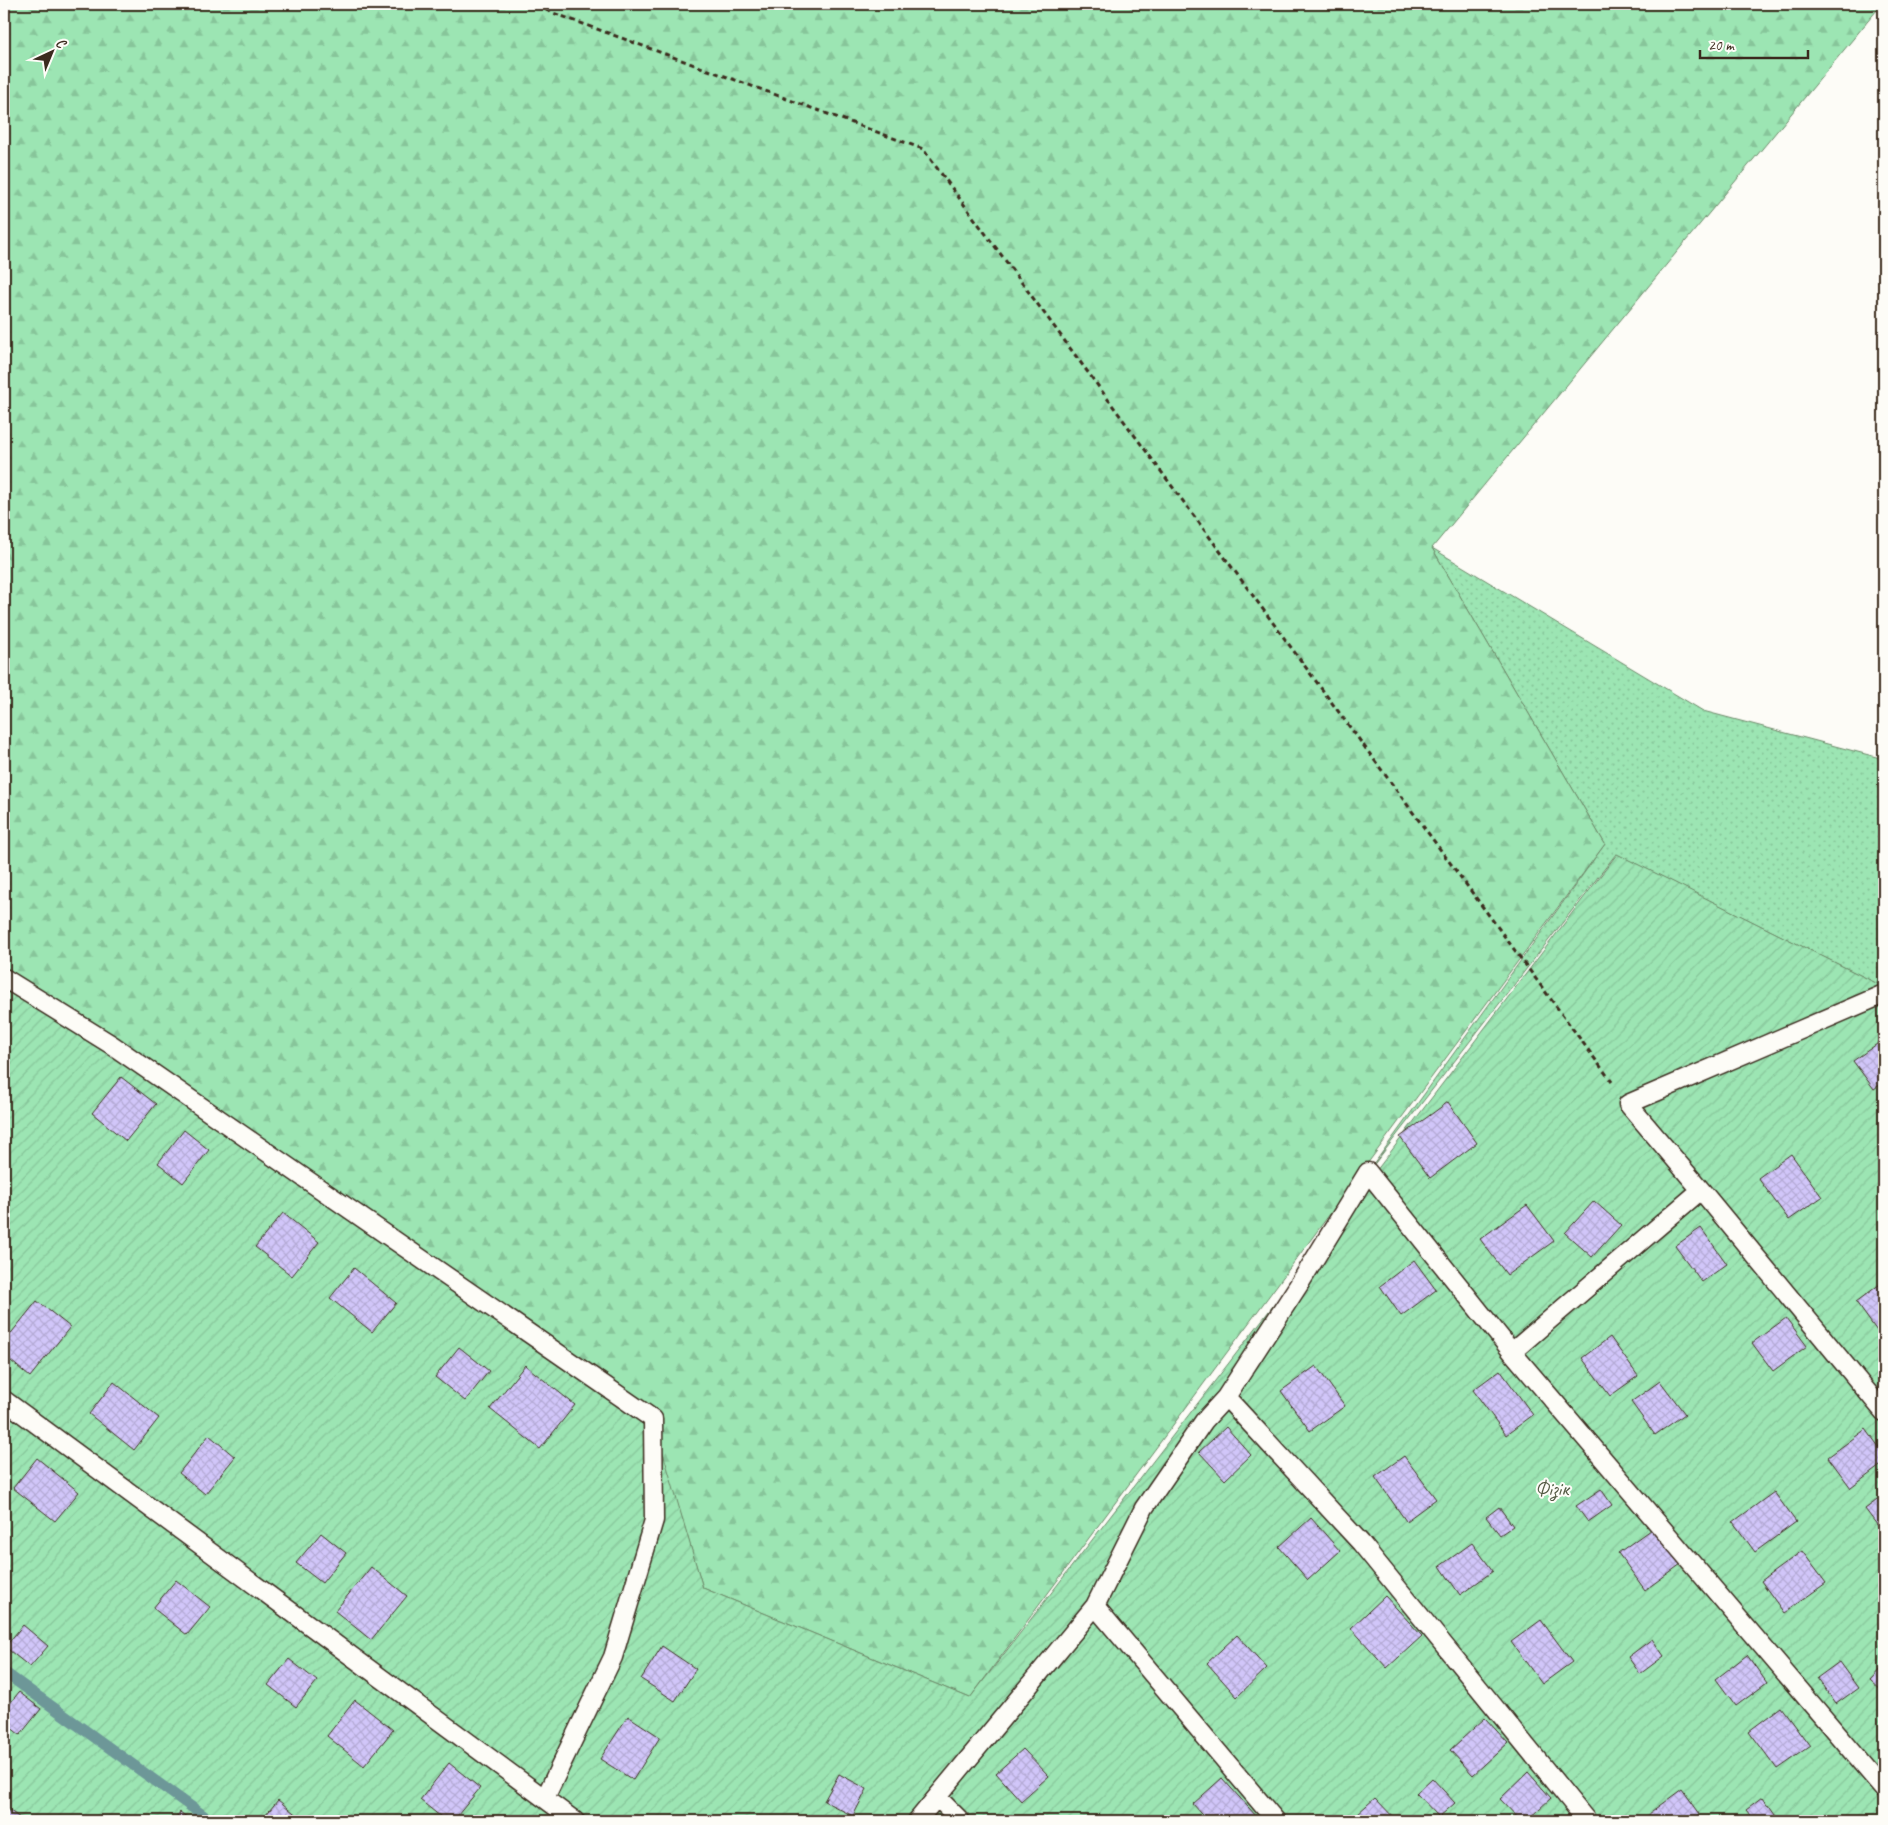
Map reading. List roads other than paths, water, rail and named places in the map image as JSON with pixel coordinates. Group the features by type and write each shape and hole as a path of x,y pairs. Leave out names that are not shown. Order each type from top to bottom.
{"lane":[{"path":"4,978 112,1044 652,1419 654,1520 613,1657 545,1798"},
{"path":"1884,994 1628,1104 1884,1412"},
{"path":"917,1821 1095,1606 1144,1508 1204,1421 1226,1397 1300,1283 1368,1172 1512,1352 1884,1789"},
{"path":"1512,1352 1701,1190"},
{"path":"1226,1397 1361,1543 1587,1821"},
{"path":"4,1400 576,1821"},
{"path":"1095,1606 1276,1821"},
{"path":"937,1798 961,1821"}],"waterway":[{"path":"4,1672 211,1821"}],"park label":[{"name":"Фізік","path":"1552,1488"}]}
